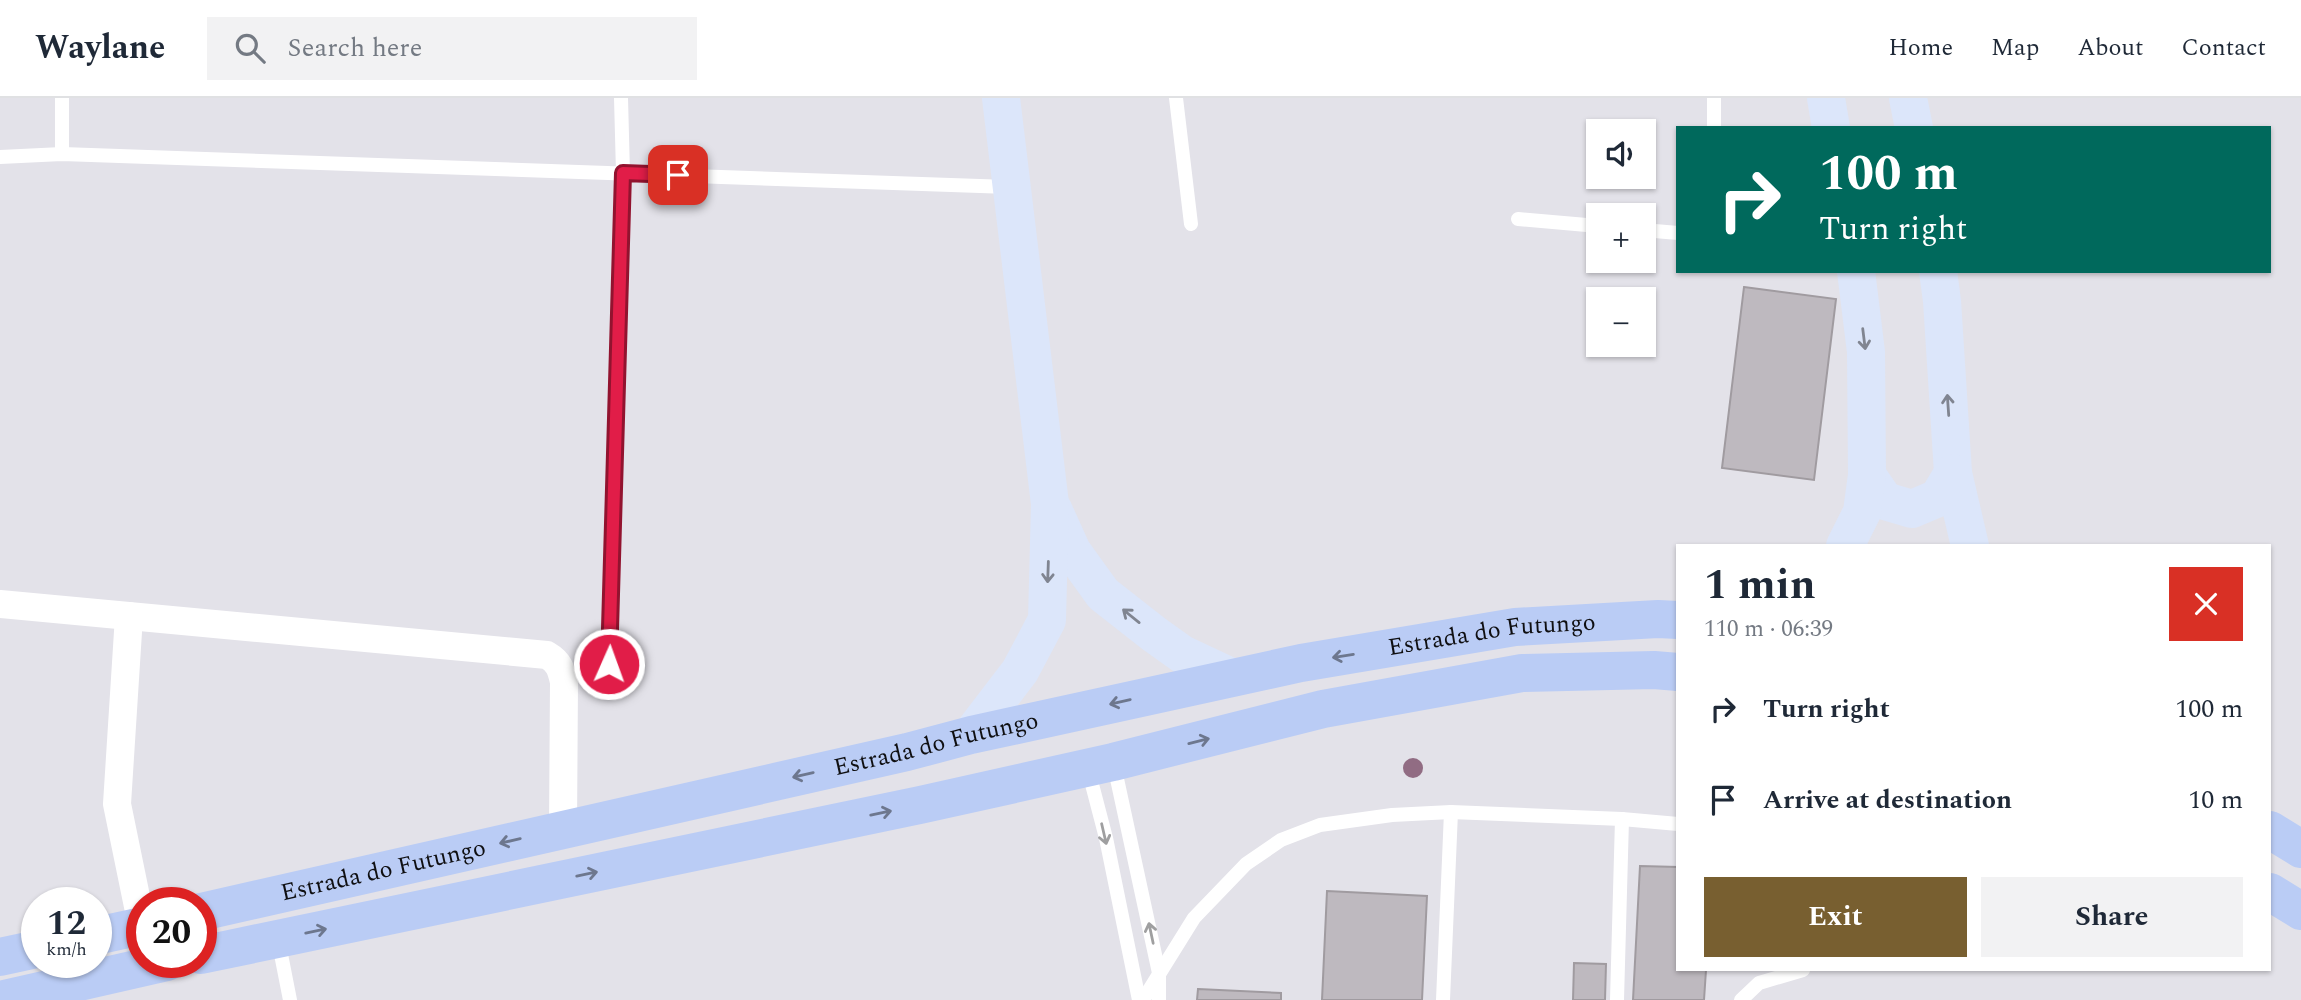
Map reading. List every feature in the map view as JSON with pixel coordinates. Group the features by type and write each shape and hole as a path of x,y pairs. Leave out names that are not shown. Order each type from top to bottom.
{"main road":[{"name":"Estrada do Futungo","path":"217,908 907,752 971,735 1301,663 1515,627 1676,620"},
{"name":"Estrada do Futungo","path":"217,951 920,805 1101,765 1323,709 1521,673 1676,672"},
{"path":"2271,831 2301,849"},
{"path":"2271,893 2301,911"},
{"path":"0,957 21,952"},
{"path":"0,1000 126,971"}],"street":[{"path":"971,735 1020,671 1047,620 1050,503 1001,98"},
{"path":"1826,98 1831,126"},
{"path":"1908,98 1914,126"},
{"path":"1846,544 1861,512 1867,475 1866,352 1856,273"},
{"path":"1938,273 1953,473 1970,544"},
{"path":"1867,475 1885,501 1912,509 1938,498 1953,473"},
{"path":"1050,503 1072,551 1103,593 1182,654 1231,677"},
{"path":"0,604 547,654 556,660 564,682 563,829"},
{"path":"129,616 117,804 134,887"}],"lane":[{"path":"62,98 62,154"},
{"path":"609,664 623,173 621,98"},
{"path":"1176,98 1191,224"},
{"path":"1714,98 1714,126"},
{"path":"0,156 62,154 1012,187"},
{"path":"1518,219 1586,225"},
{"path":"1656,231 1676,233"},
{"path":"1101,765 1159,973 1159,1000"},
{"path":"1101,765 1106,838 1141,1000"},
{"path":"1141,1000 1194,918 1246,864 1281,840 1320,825 1392,815 1451,812 1676,824"},
{"path":"1443,1000 1451,812"},
{"path":"1617,1000 1622,819"},
{"path":"278,938 290,1000"},
{"path":"1741,1000 1759,983 1800,971"}],"building":[{"path":"1744,287 1836,299 1814,480 1722,468"},
{"path":"1640,866 1676,867 1676,971 1706,971 1704,1000 1633,1000"},
{"path":"1327,891 1427,896 1422,1000 1322,1000"},
{"path":"1574,963 1606,964 1605,1000 1573,1000"},
{"path":"1198,989 1281,993 1281,1000 1197,1000"}],"route":[{"path":"609,664 623,173 678,175"}]}
